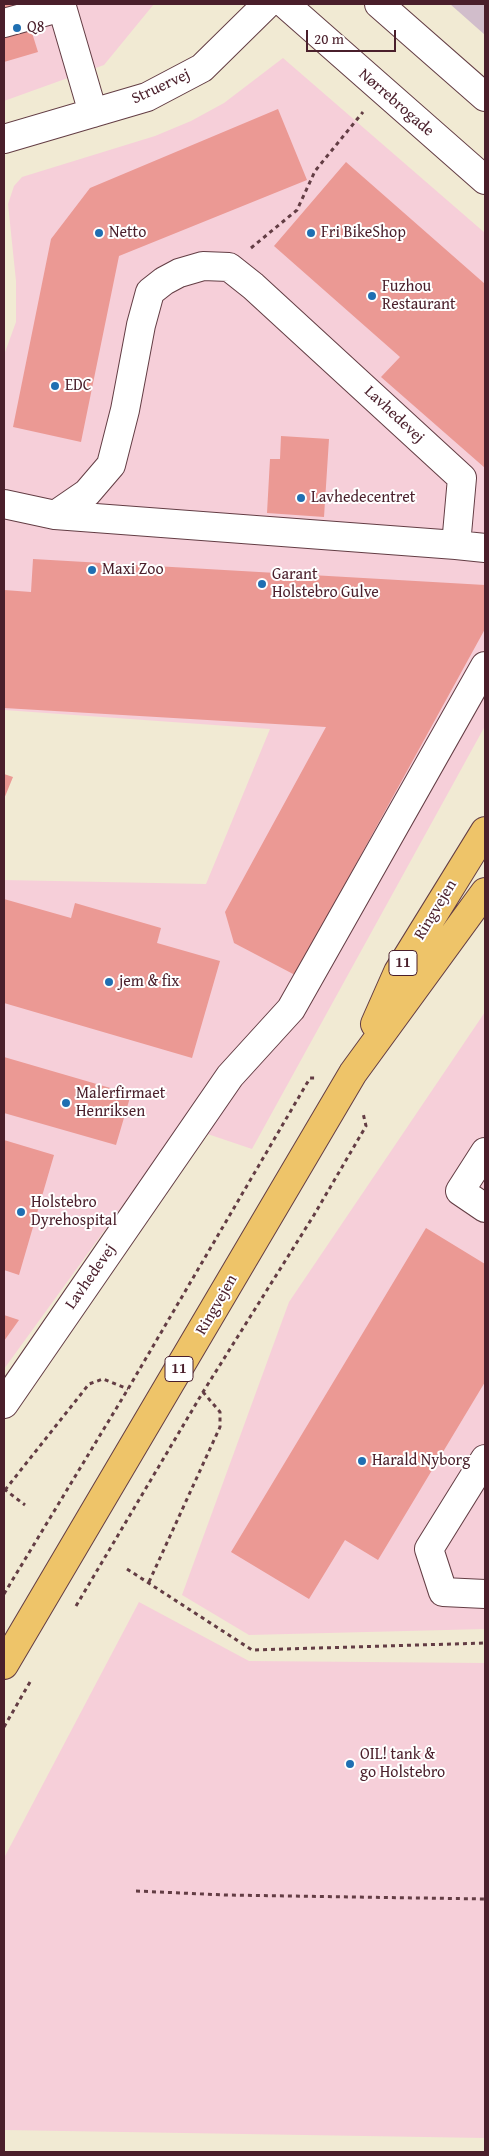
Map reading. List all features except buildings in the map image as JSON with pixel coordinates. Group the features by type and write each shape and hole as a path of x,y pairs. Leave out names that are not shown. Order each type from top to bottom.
{"main road":[{"name":"Ringvejen","path":"353,1073 398,972 485,830"},
{"name":"Ringvejen","path":"4,1665 353,1073 485,892"}],"street":[{"name":"Struervej","path":"4,140 147,96 202,68 267,4"},
{"name":"Nørrebrogade","path":"285,4 485,180"},
{"path":"379,4 485,97"},
{"path":"4,23 62,7 93,113"},
{"path":"56,515 87,493 111,465 125,410 141,325 150,292 164,281 179,273 204,266 229,267"},
{"name":"Lavhedevej","path":"229,267 301,328 462,478 456,545"},
{"path":"4,504 56,515 485,548"},
{"name":"Lavhedevej","path":"4,1404 230,1076 291,1009 485,666"},
{"path":"485,1152 460,1191 485,1208"},
{"path":"485,1459 429,1550 443,1592 485,1594"}],"path":[{"path":"229,267 297,210 316,171 381,90"},
{"path":"4,1594 128,1389 310,1078 353,1073 366,1126 314,1215 203,1392 75,1606"},
{"path":"25,1505 4,1490 89,1384 103,1379 128,1389"},
{"path":"149,1582 220,1427 220,1412 203,1392"},
{"path":"127,1569 252,1650 485,1643"},
{"path":"4,1726 34,1675"},
{"path":"136,1891 225,1895 485,1899"}],"shaded area":[{"path":"4,4 154,4 104,65 4,101"},
{"path":"450,4 485,4 485,35"},
{"path":"283,58 485,233 485,726 252,1149 181,1125 4,1369 4,880 206,884 270,729 4,710 4,355 16,322 16,281 8,204 14,186 22,177 155,136 191,121 224,103"},
{"path":"485,1012 485,1629 249,1635 182,1595 289,1302"},
{"path":"139,1602 249,1661 485,1663 485,2138 4,2130 4,1858"}],"place":[{"name":"Q8","path":"17,28"},
{"name":"Netto","path":"99,233"},
{"name":"Fri BikeShop","path":"311,233"},
{"name":"Fuzhou Restaurant","path":"372,296"},
{"name":"EDC","path":"55,386"},
{"name":"Lavhedecentret","path":"301,498"},
{"name":"Maxi Zoo","path":"92,570"},
{"name":"Garant Holstebro Gulve","path":"262,584"},
{"name":"jem & fix","path":"109,982"},
{"name":"Malerfirmaet Henriksen","path":"66,1103"},
{"name":"Holstebro Dyrehospital","path":"21,1212"},
{"name":"Harald Nyborg","path":"362,1461"},
{"name":"OIL! tank & go Holstebro","path":"350,1764"}]}
